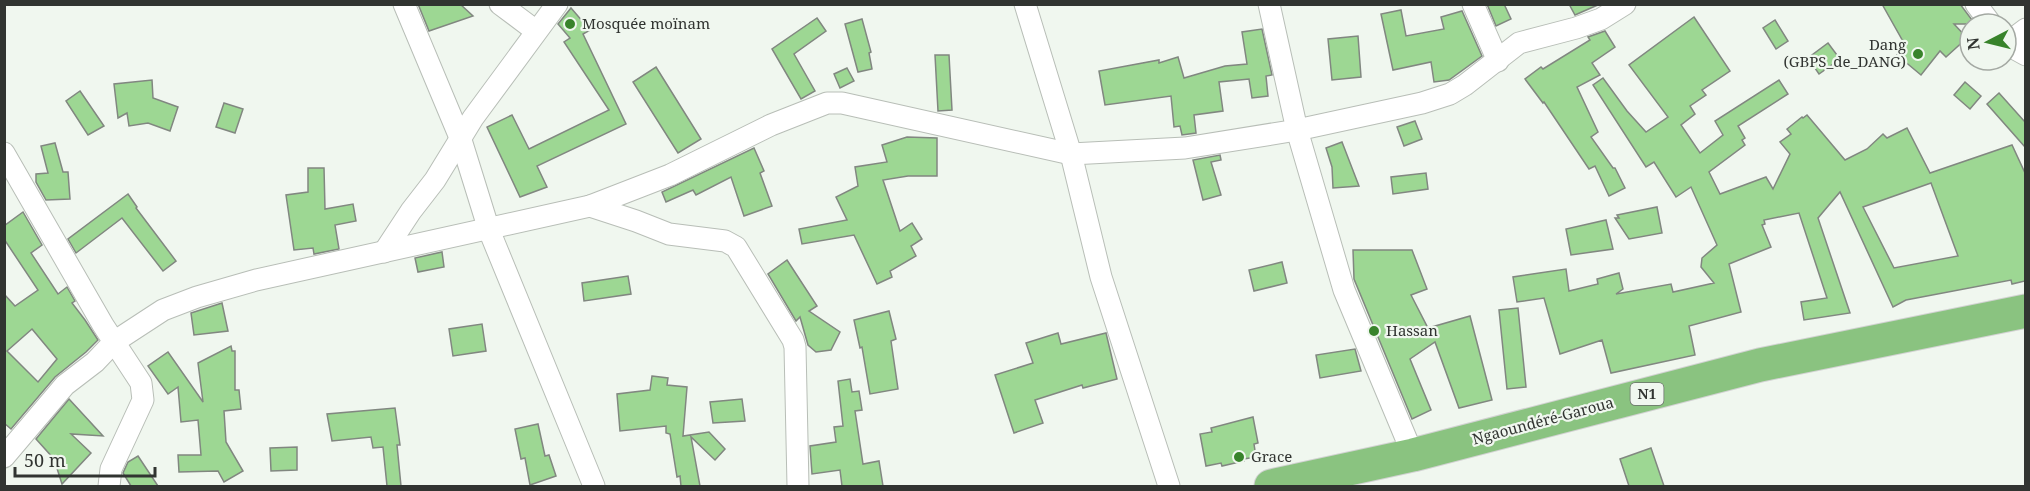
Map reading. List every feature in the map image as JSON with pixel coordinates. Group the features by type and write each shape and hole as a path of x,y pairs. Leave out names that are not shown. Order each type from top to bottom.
{"highway":[{"name":"Ngaoundéré-Garoua","path":"1271,486 1413,455 1760,365 2025,311"}],"street":[{"path":"404,4 461,140 489,230 594,486"},
{"path":"500,4 536,31"},
{"path":"384,252 397,230 435,180 473,118 557,4"},
{"path":"1025,4 1071,154 1101,278 1169,486"},
{"path":"1269,4 1297,130 1344,290 1413,455"},
{"path":"1473,4 1498,61"},
{"path":"4,457 65,385 94,362 114,342 163,310 256,280 590,206 670,175 771,124 827,103 833,102 1071,154 1185,148 1297,130 1422,103 1450,94 1520,43 1601,19 1625,4"},
{"path":"4,153 114,342 141,383 142,400 111,470 109,486"},
{"path":"590,206 636,220 669,234 725,241 736,247 794,340 798,486"}],"building":[{"path":"418,4 460,4 473,16 429,31"},
{"path":"1487,4 1504,4 1511,19 1496,26"},
{"path":"1569,4 1600,4 1575,15"},
{"path":"1882,4 1960,4 1966,12 1958,12 1958,24 1954,24 1958,28 1958,46 1946,57 1940,51 1921,75 1897,55 1905,45"},
{"path":"571,8 590,30 583,34 626,124 537,166 547,187 520,197 487,127 512,115 529,149 609,110 564,42 570,38 558,24"},
{"path":"1401,10 1406,36 1444,29 1441,17 1462,11 1482,56 1449,80 1434,82 1431,62 1393,70 1381,14"},
{"path":"1694,17 1730,71 1702,90 1706,95 1690,106 1695,114 1681,125 1700,153 1723,135 1715,121 1779,80 1788,94 1738,126 1745,138 1742,140 1745,145 1709,172 1720,194 1766,177 1773,189 1790,154 1780,142 1791,134 1787,129 1807,115 1845,160 1867,149 1883,134 1887,138 1907,128 1930,173 2012,145 2025,173 2025,281 2012,284 2011,280 1906,300 1893,307 1840,192 1818,218 1850,313 1804,320 1801,302 1827,298 1799,213 1764,220 1765,224 1762,225 1771,247 1729,264 1741,312 1689,326 1695,355 1611,373 1602,340 1560,354 1544,298 1517,302 1513,277 1566,269 1569,291 1598,284 1597,279 1619,273 1623,289 1616,294 1671,284 1673,292 1714,283 1701,267 1702,258 1717,245 1691,187 1676,197 1654,162 1646,167 1593,85 1603,78 1646,132 1668,117 1629,65","holes":["1931,183 1958,256 1894,268 1863,207"]},
{"path":"817,18 826,31 794,54 815,91 801,99 772,49"},
{"path":"862,19 871,52 869,53 872,69 858,72 845,24"},
{"path":"1775,20 1788,41 1776,49 1763,28"},
{"path":"1262,29 1272,75 1266,76 1268,96 1252,98 1249,79 1219,82 1223,111 1194,115 1196,133 1182,135 1180,126 1174,127 1171,96 1105,105 1099,71 1159,60 1159,63 1178,57 1184,78 1225,66 1247,64 1242,32"},
{"path":"1605,31 1615,47 1592,63 1600,75 1577,87 1598,132 1591,137 1615,168 1625,188 1609,196 1595,166 1589,169 1544,102 1525,79 1541,67 1543,69 1590,40 1588,37"},
{"path":"1358,36 1361,77 1332,80 1328,39"},
{"path":"1828,43 1840,59 1819,74 1808,58"},
{"path":"935,55 949,55 952,110 938,111"},
{"path":"656,67 701,139 678,153 633,82"},
{"path":"847,68 854,81 840,88 834,74"},
{"path":"152,80 153,98 178,107 170,131 148,123 129,126 127,113 118,118 114,84"},
{"path":"1965,82 1981,96 1970,109 1954,95"},
{"path":"80,91 104,126 88,135 66,101"},
{"path":"1999,93 2025,122 2025,147 1987,104"},
{"path":"224,103 243,109 235,133 216,127"},
{"path":"1415,121 1422,139 1404,146 1397,127"},
{"path":"907,137 937,138 937,176 908,176 883,180 900,231 912,223 922,239 911,246 916,256 890,271 892,277 877,284 854,235 802,244 799,229 847,220 836,197 858,186 855,167 887,162 882,145"},
{"path":"1342,142 1359,186 1333,188 1332,167 1326,148"},
{"path":"55,143 63,172 68,172 70,199 46,200 36,182 36,174 48,173 41,146"},
{"path":"754,148 764,171 760,173 772,206 744,216 731,177 696,195 693,190 666,202 662,192"},
{"path":"1220,155 1221,160 1211,162 1221,195 1203,200 1193,160"},
{"path":"308,168 324,168 325,209 353,204 356,221 335,225 339,249 314,254 313,248 294,250 286,195 308,192"},
{"path":"1426,173 1428,189 1393,194 1391,177"},
{"path":"128,194 176,261 163,271 122,218 76,253 68,239"},
{"path":"1657,207 1662,233 1629,239 1615,218 1619,218 1617,215"},
{"path":"23,212 42,245 31,253 58,294 67,287 75,301 72,303 98,340 55,377 11,429 4,423 4,294 15,306 38,290 4,239 4,226","holes":["32,329 57,359 38,382 7,351"]},
{"path":"1606,220 1613,249 1571,255 1566,229"},
{"path":"1353,250 1412,250 1427,289 1411,295 1428,328 1470,316 1492,400 1459,408 1435,342 1410,359 1431,410 1412,419 1354,279"},
{"path":"442,252 444,267 418,272 415,258"},
{"path":"787,260 817,306 809,311 840,332 831,350 816,352 808,345 800,317 796,321 768,274"},
{"path":"1282,262 1287,283 1254,291 1249,270"},
{"path":"628,276 631,294 584,301 582,283"},
{"path":"222,303 228,331 194,335 191,313"},
{"path":"1518,308 1526,387 1507,389 1499,310"},
{"path":"889,311 896,339 891,341 898,389 870,394 862,347 860,348 854,320"},
{"path":"482,324 486,351 453,356 449,329"},
{"path":"1058,333 1061,344 1106,333 1117,379 1083,388 1082,385 1035,400 1043,423 1014,433 995,375 1033,363 1026,343"},
{"path":"231,346 232,351 235,351 235,390 239,390 241,409 224,411 226,442 243,471 224,482 218,471 179,472 178,455 201,455 198,420 181,422 178,387 168,394 148,366 168,352 203,402 198,363"},
{"path":"1355,349 1361,371 1320,378 1316,355"},
{"path":"652,376 668,378 667,385 687,387 683,436 709,432 725,449 715,460 691,437 700,486 681,486 680,476 677,477 670,434 666,433 666,426 620,431 617,394 650,390"},
{"path":"850,379 852,392 859,391 862,410 855,411 863,464 879,461 883,486 842,486 840,470 812,474 810,446 836,442 834,427 843,426 838,381"},
{"path":"69,399 103,436 71,434 91,453 62,484 54,459 36,439"},
{"path":"742,399 745,421 713,423 710,402"},
{"path":"395,408 400,445 397,445 401,486 387,486 383,447 373,448 371,437 332,441 327,414"},
{"path":"1253,417 1258,443 1254,444 1256,457 1222,466 1221,463 1206,466 1200,434 1212,432 1211,428"},
{"path":"538,424 545,456 549,455 556,476 530,485 525,458 521,459 515,429"},
{"path":"297,447 297,470 271,471 270,448"},
{"path":"1651,448 1664,486 1629,486 1620,459"},
{"path":"138,456 158,486 131,486 123,473 128,462"}],"place":[{"name":"Mosquée moïnam","path":"570,24"},
{"name":"Dang (GBPS_de_DANG)","path":"1918,54"},
{"name":"Hassan","path":"1374,331"},
{"name":"Grace","path":"1239,457"}]}
